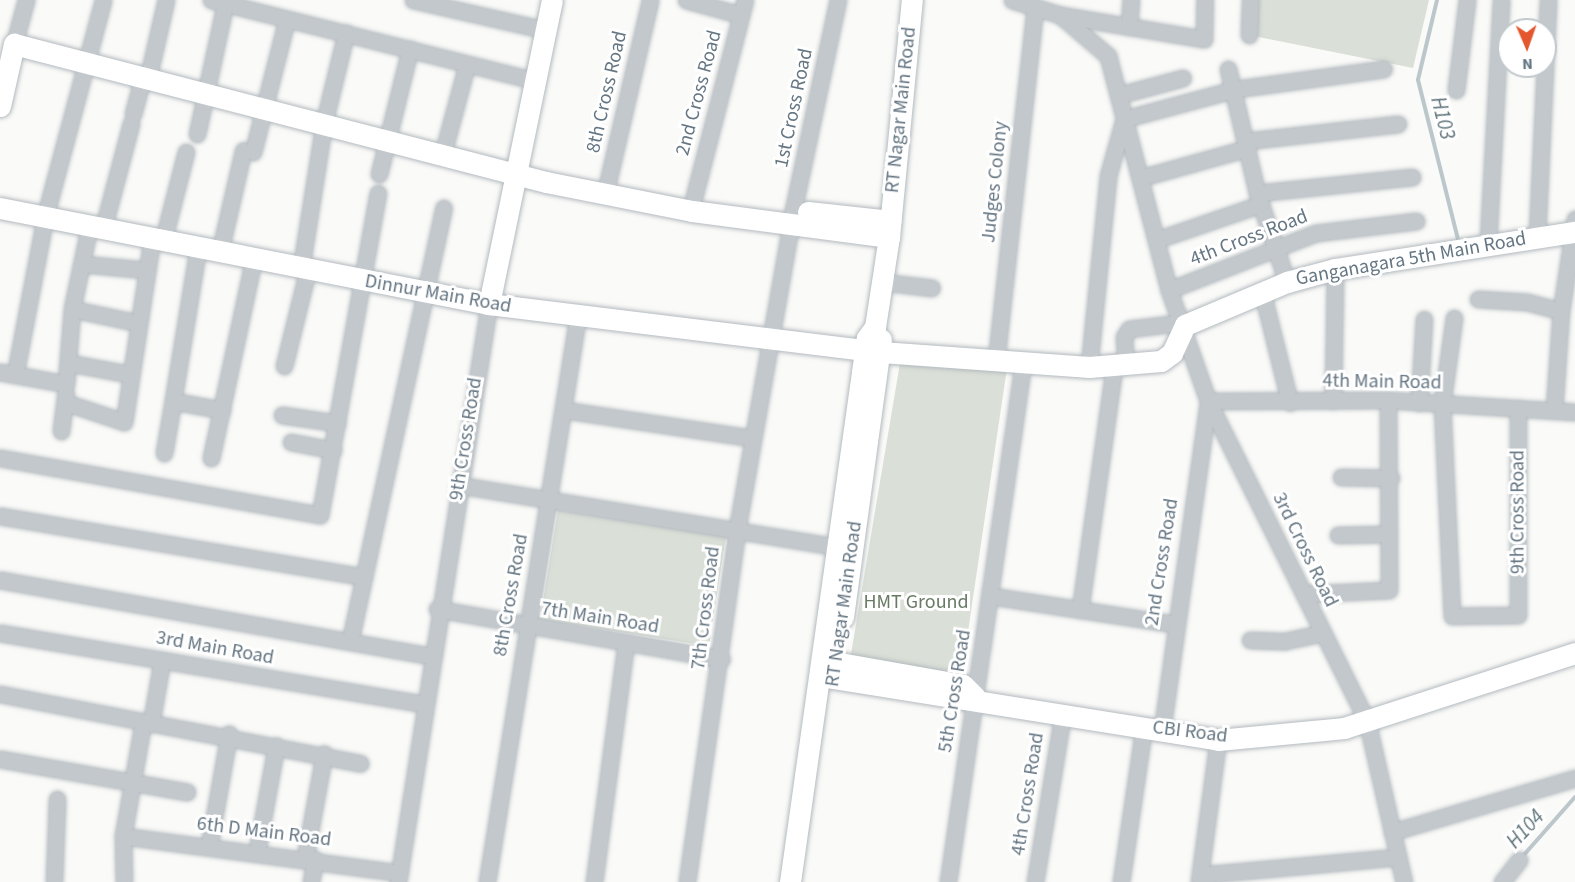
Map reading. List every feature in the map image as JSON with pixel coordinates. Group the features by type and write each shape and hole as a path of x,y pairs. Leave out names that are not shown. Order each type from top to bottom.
{"street":[{"path":"0,106 26,0"},
{"path":"15,375 45,216 104,0"},
{"path":"62,431 67,404 66,384 72,309 82,264 146,77 166,0"},
{"path":"413,0 545,30"},
{"name":"9th Cross Road","path":"399,878 437,609 489,304 524,172 535,81 552,0"},
{"name":"8th Cross Road","path":"606,188 650,0"},
{"path":"686,0 743,7"},
{"name":"1st Cross Road","path":"769,339 838,0"},
{"name":"RT Nagar Main Road","path":"803,882 828,670 890,229 912,0"},
{"name":"3rd Cross Road","path":"1012,0 1035,7 1060,8 1108,56 1169,290 1185,323 1208,401 1367,721 1404,882"},
{"path":"1129,27 1131,0"},
{"path":"1060,8 1129,27 1204,39 1205,0"},
{"path":"1249,35 1250,0"},
{"path":"1456,90 1467,0"},
{"path":"1488,243 1501,0"},
{"path":"1537,236 1548,0"},
{"path":"197,134 218,2 535,81"},
{"name":"2nd Cross Road","path":"694,197 743,7"},
{"name":"Judges Colony","path":"996,361 1035,7"},
{"path":"220,251 248,151 264,108 287,19"},
{"path":"284,366 304,269 324,123 346,33"},
{"path":"14,44 204,90 385,139 524,172 548,170 606,188 792,218 890,229"},
{"path":"379,174 385,139 410,49"},
{"path":"443,153 467,64"},
{"path":"1228,69 1236,89 1259,198 1278,249 1287,282"},
{"path":"1089,367 1108,176 1124,118 1236,89 1384,69"},
{"path":"1119,95 1184,78"},
{"path":"1140,178 1247,145 1398,124"},
{"path":"67,404 124,422 129,374 147,270 186,152"},
{"path":"1156,240 1259,198 1412,177"},
{"path":"606,188 694,197 792,218"},
{"path":"0,458 320,515 378,193"},
{"name":"Dinnur Main Road","path":"0,208 362,281 489,304 873,351"},
{"path":"350,641 444,208"},
{"name":"4th Cross Road","path":"1169,290 1316,233 1416,221"},
{"path":"1554,410 1561,311 1574,228"},
{"name":"Ganganagara 5th Main Road","path":"1185,323 1287,282 1335,269 1574,228"},
{"path":"164,453 198,248"},
{"path":"210,458 254,258"},
{"path":"82,264 147,270"},
{"path":"1333,401 1335,269"},
{"path":"882,282 932,288"},
{"path":"1262,291 1290,403"},
{"path":"1478,299 1508,299 1561,311"},
{"path":"72,309 138,323"},
{"name":"8th Cross Road","path":"487,882 526,627 550,498 579,315"},
{"path":"1442,404 1454,318"},
{"path":"1419,403 1424,319"},
{"path":"873,351 1023,364 1120,367 1167,357 1185,323"},
{"path":"1080,610 1124,337 1129,329 1185,323"},
{"name":"7th Cross Road","path":"687,882 722,659 737,530 769,339"},
{"name":"RT Nagar Main Road","path":"790,882 828,670 837,547 873,351"},
{"path":"69,363 129,374"},
{"name":"5th Cross Road","path":"948,882 1023,364"},
{"path":"0,372 66,384"},
{"path":"1304,594 1389,590 1391,478 1388,400"},
{"name":"4th Main Road","path":"1208,401 1290,403 1388,400 1575,412"},
{"path":"172,401 222,410"},
{"name":"2nd Cross Road","path":"1153,728 1173,624 1208,401"},
{"name":"9th Cross Road","path":"1442,404 1452,616 1518,615 1518,408"},
{"path":"564,410 753,438"},
{"path":"282,415 337,423"},
{"path":"291,442 333,450"},
{"path":"1341,477 1391,478"},
{"path":"459,485 550,498 837,547"},
{"path":"0,516 364,576"},
{"path":"1338,535 1389,534"},
{"path":"0,580 431,656"},
{"path":"991,596 1173,624"},
{"name":"7th Main Road","path":"437,609 526,627 722,659"},
{"name":"3rd Main Road","path":"0,633 423,704"},
{"path":"1250,640 1286,641 1323,633"},
{"path":"594,882 626,643"},
{"name":"CBI Road","path":"828,670 1218,740 1344,728 1575,653"},
{"path":"124,882 123,836 133,780 162,660"},
{"path":"0,694 147,723 230,735 360,763"},
{"name":"4th Cross Road","path":"1035,882 1063,712"},
{"path":"1121,882 1153,728"},
{"path":"209,846 230,735"},
{"path":"1218,740 1199,878 1398,857"},
{"path":"257,852 276,746"},
{"path":"311,882 310,858 324,754"},
{"path":"0,759 133,780 187,792"},
{"path":"1392,832 1575,778"},
{"path":"54,882 57,799"},
{"name":"6th D Main Road","path":"123,836 310,858 399,878"},
{"path":"1502,882 1519,860"}],"green space":[{"path":"1250,0 1429,0 1413,68 1249,35"},
{"name":"HMT Ground","path":"900,363 1007,368 961,679 850,660"},
{"path":"558,510 726,536 709,646 540,620"}],"waterway":[{"name":"H103","path":"1437,0 1418,80 1459,243"},
{"name":"H104","path":"1522,857 1575,797"}]}
